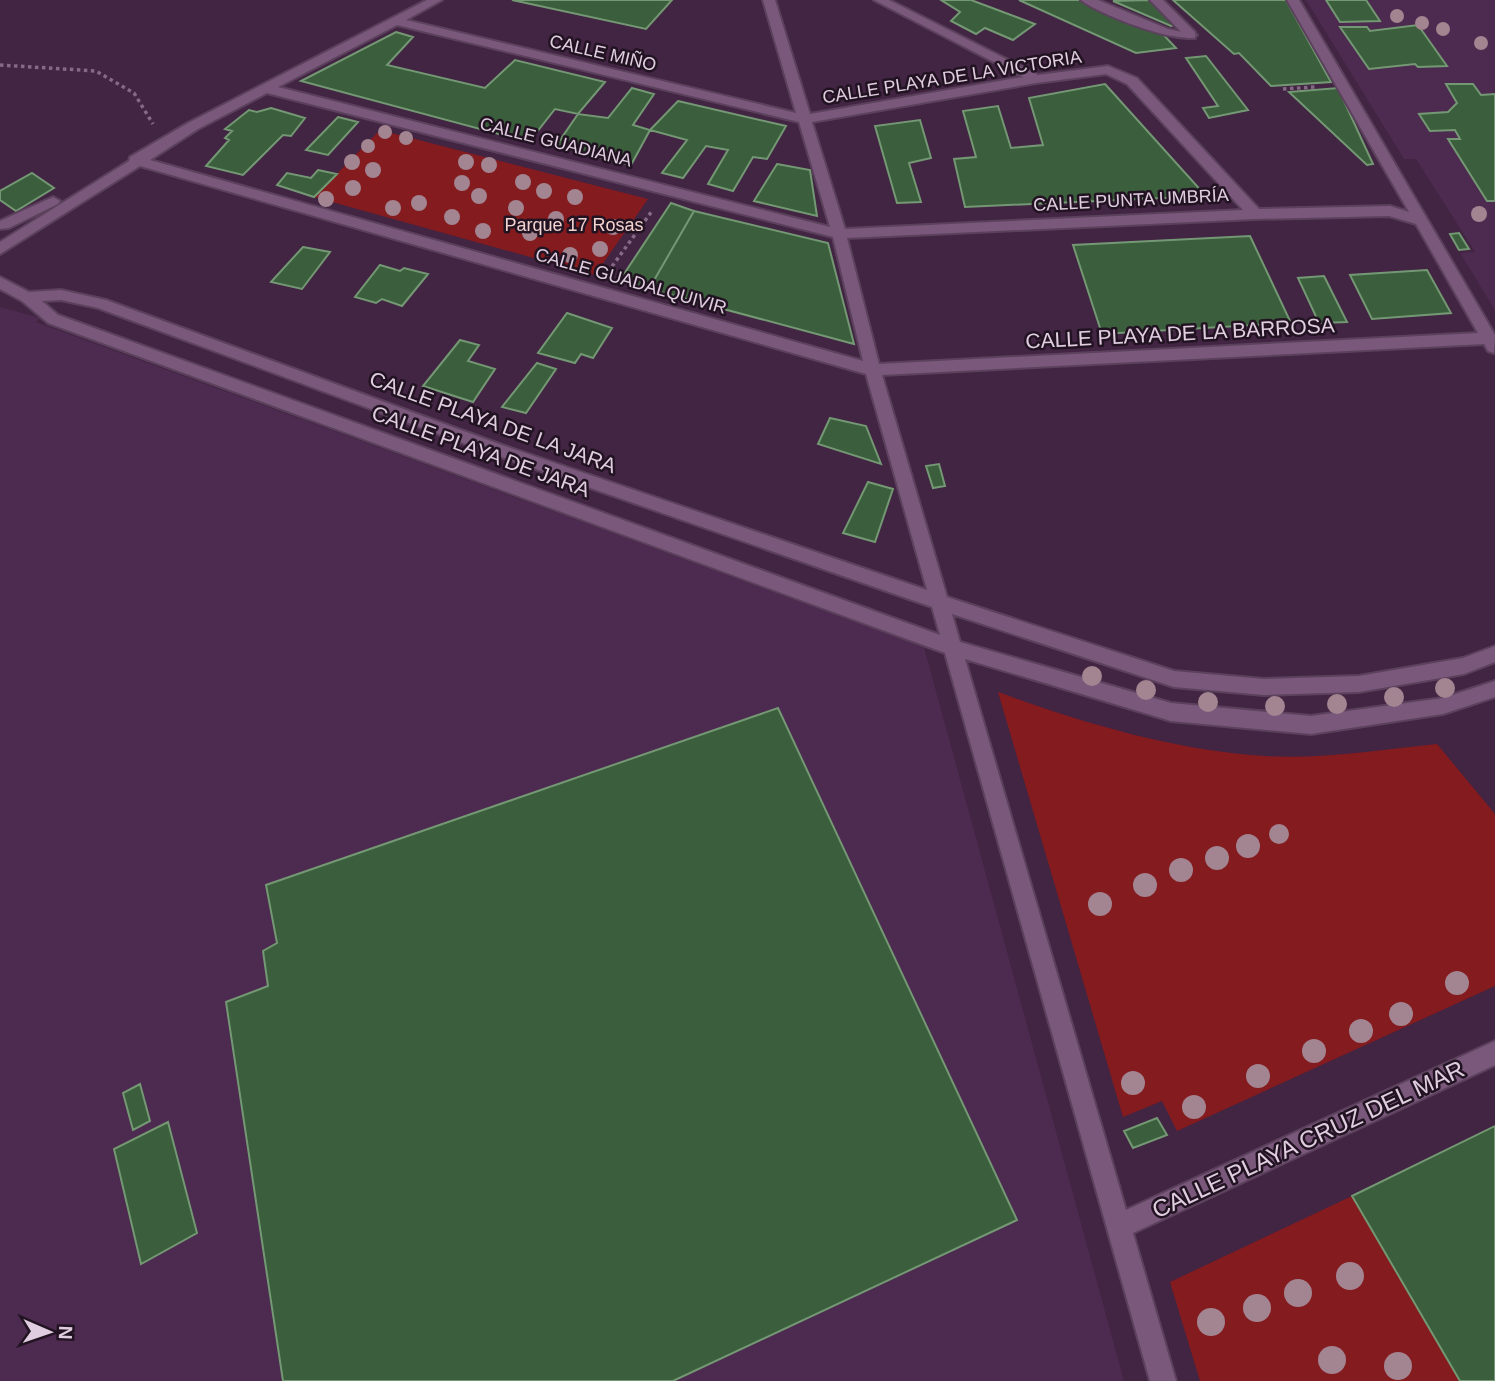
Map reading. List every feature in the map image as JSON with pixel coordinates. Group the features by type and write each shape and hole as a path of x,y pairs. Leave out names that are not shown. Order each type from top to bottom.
{"street":[{"path":"0,249 164,143 436,0"},
{"path":"769,0 839,234 873,370 1163,1381"},
{"path":"880,0 1036,79"},
{"path":"1087,0 1166,32 1191,35 1156,0"},
{"path":"1293,0 1424,222 1492,344"},
{"name":"CALLE MIÑO","path":"394,22 804,119"},
{"name":"CALLE PLAYA DE LA VICTORIA","path":"804,119 1036,79 1108,70 1132,81 1255,214"},
{"name":"CALLE GUADIANA","path":"265,88 839,234"},
{"path":"5,225 135,160"},
{"name":"CALLE GUADALQUIVIR","path":"135,160 873,370"},
{"name":"CALLE PUNTA UMBRÍA","path":"839,234 1255,214 1390,211 1424,222"},
{"name":"CALLE PLAYA DE JARA","path":"0,282 27,297 53,319 954,648 1171,712 1311,725 1443,706 1495,688"},
{"name":"CALLE PLAYA DE LA JARA","path":"27,297 61,295 101,304 496,449 942,603"},
{"name":"CALLE PLAYA DE LA BARROSA","path":"873,370 1492,344"},
{"path":"942,603 1174,679 1199,682 1264,687 1359,684 1464,666 1495,654"},
{"name":"CALLE PLAYA CRUZ DEL MAR","path":"1120,1226 1495,1053"}],"path":[{"path":"0,65 96,71 134,93 164,143"},
{"path":"595,291 667,190"}],"shaded area":[{"path":"1306,0 1495,0 1495,310 1460,253 1475,252 1416,159 1404,159"},
{"path":"0,307 40,318 36,322 924,647 1124,1381 0,1381"}],"green space":[{"name":"Parque 17 Rosas","path":"380,130 648,199 595,275 314,197"},
{"path":"998,692 1123,732 1186,746 1251,755 1298,757 1437,744 1495,814 1495,986 1177,1131 1162,1101 1123,1117"},
{"path":"1352,1196 1460,1381 1200,1381 1170,1282"}],"building":[{"path":"512,0 672,0 646,29"},
{"path":"941,0 971,0 1035,24 1013,40 985,28 976,34 951,21 960,12"},
{"path":"1019,0 1081,0 1159,30 1176,48 1136,53"},
{"path":"1151,0 1176,25 1171,26 1113,1"},
{"path":"1173,0 1286,0 1331,82 1271,86 1239,53 1234,54"},
{"path":"1326,0 1366,0 1380,21 1340,22"},
{"path":"1418,25 1447,66 1418,67 1415,64 1369,69 1340,27 1367,27 1370,31"},
{"path":"396,32 413,37 387,65 485,88 515,60 605,82 578,114 555,109 529,142 301,81"},
{"path":"1206,56 1248,110 1209,118 1203,108 1218,106 1186,58"},
{"path":"1105,84 1206,196 965,207 954,159 976,157 963,111 998,106 1011,148 1043,145 1029,98"},
{"path":"1446,84 1473,84 1481,95 1495,94 1495,201 1487,201 1448,139 1460,139 1455,130 1430,131 1419,114 1448,112 1457,103"},
{"path":"632,88 654,94 633,125 650,130 631,165 556,146 578,114 608,118"},
{"path":"1338,88 1373,164 1367,165 1289,92"},
{"path":"678,101 786,126 767,159 753,157 733,191 708,184 728,150 706,146 683,178 662,173 687,140 650,130"},
{"path":"271,108 305,118 291,136 283,135 243,175 206,166 229,140 225,138 232,131 225,129 249,110 257,112"},
{"path":"338,117 358,122 328,155 306,150"},
{"path":"920,120 931,158 909,163 921,202 897,203 875,126"},
{"path":"777,164 810,170 817,216 754,201"},
{"path":"318,170 337,174 314,197 277,185 287,173 311,178"},
{"path":"32,173 54,188 16,211 0,200 0,191"},
{"path":"671,203 694,211 649,289 620,280"},
{"path":"694,211 828,243 854,344 649,289"},
{"path":"1459,233 1469,249 1459,250 1450,234"},
{"path":"1250,236 1291,323 1102,334 1073,245"},
{"path":"303,247 330,252 302,289 271,282"},
{"path":"380,265 400,271 404,268 428,274 402,306 382,299 376,303 355,297"},
{"path":"1427,270 1451,313 1372,319 1350,275"},
{"path":"1324,276 1347,322 1319,323 1298,278"},
{"path":"567,313 612,328 593,358 581,354 575,363 538,353"},
{"path":"460,340 479,345 468,361 495,369 473,402 423,386"},
{"path":"537,363 556,369 526,413 502,407"},
{"path":"830,418 866,426 881,464 818,444"},
{"path":"939,464 945,486 933,488 926,466"},
{"path":"868,482 893,489 875,542 843,533"},
{"path":"778,708 1017,1220 673,1381 283,1381 226,1002 268,986 263,951 277,943 266,885"},
{"path":"140,1084 150,1121 133,1130 123,1093"},
{"path":"1157,1118 1167,1135 1133,1148 1124,1131"},
{"path":"168,1122 197,1233 141,1264 114,1149"},
{"path":"1495,1126 1495,1381 1460,1381 1352,1196"}]}
